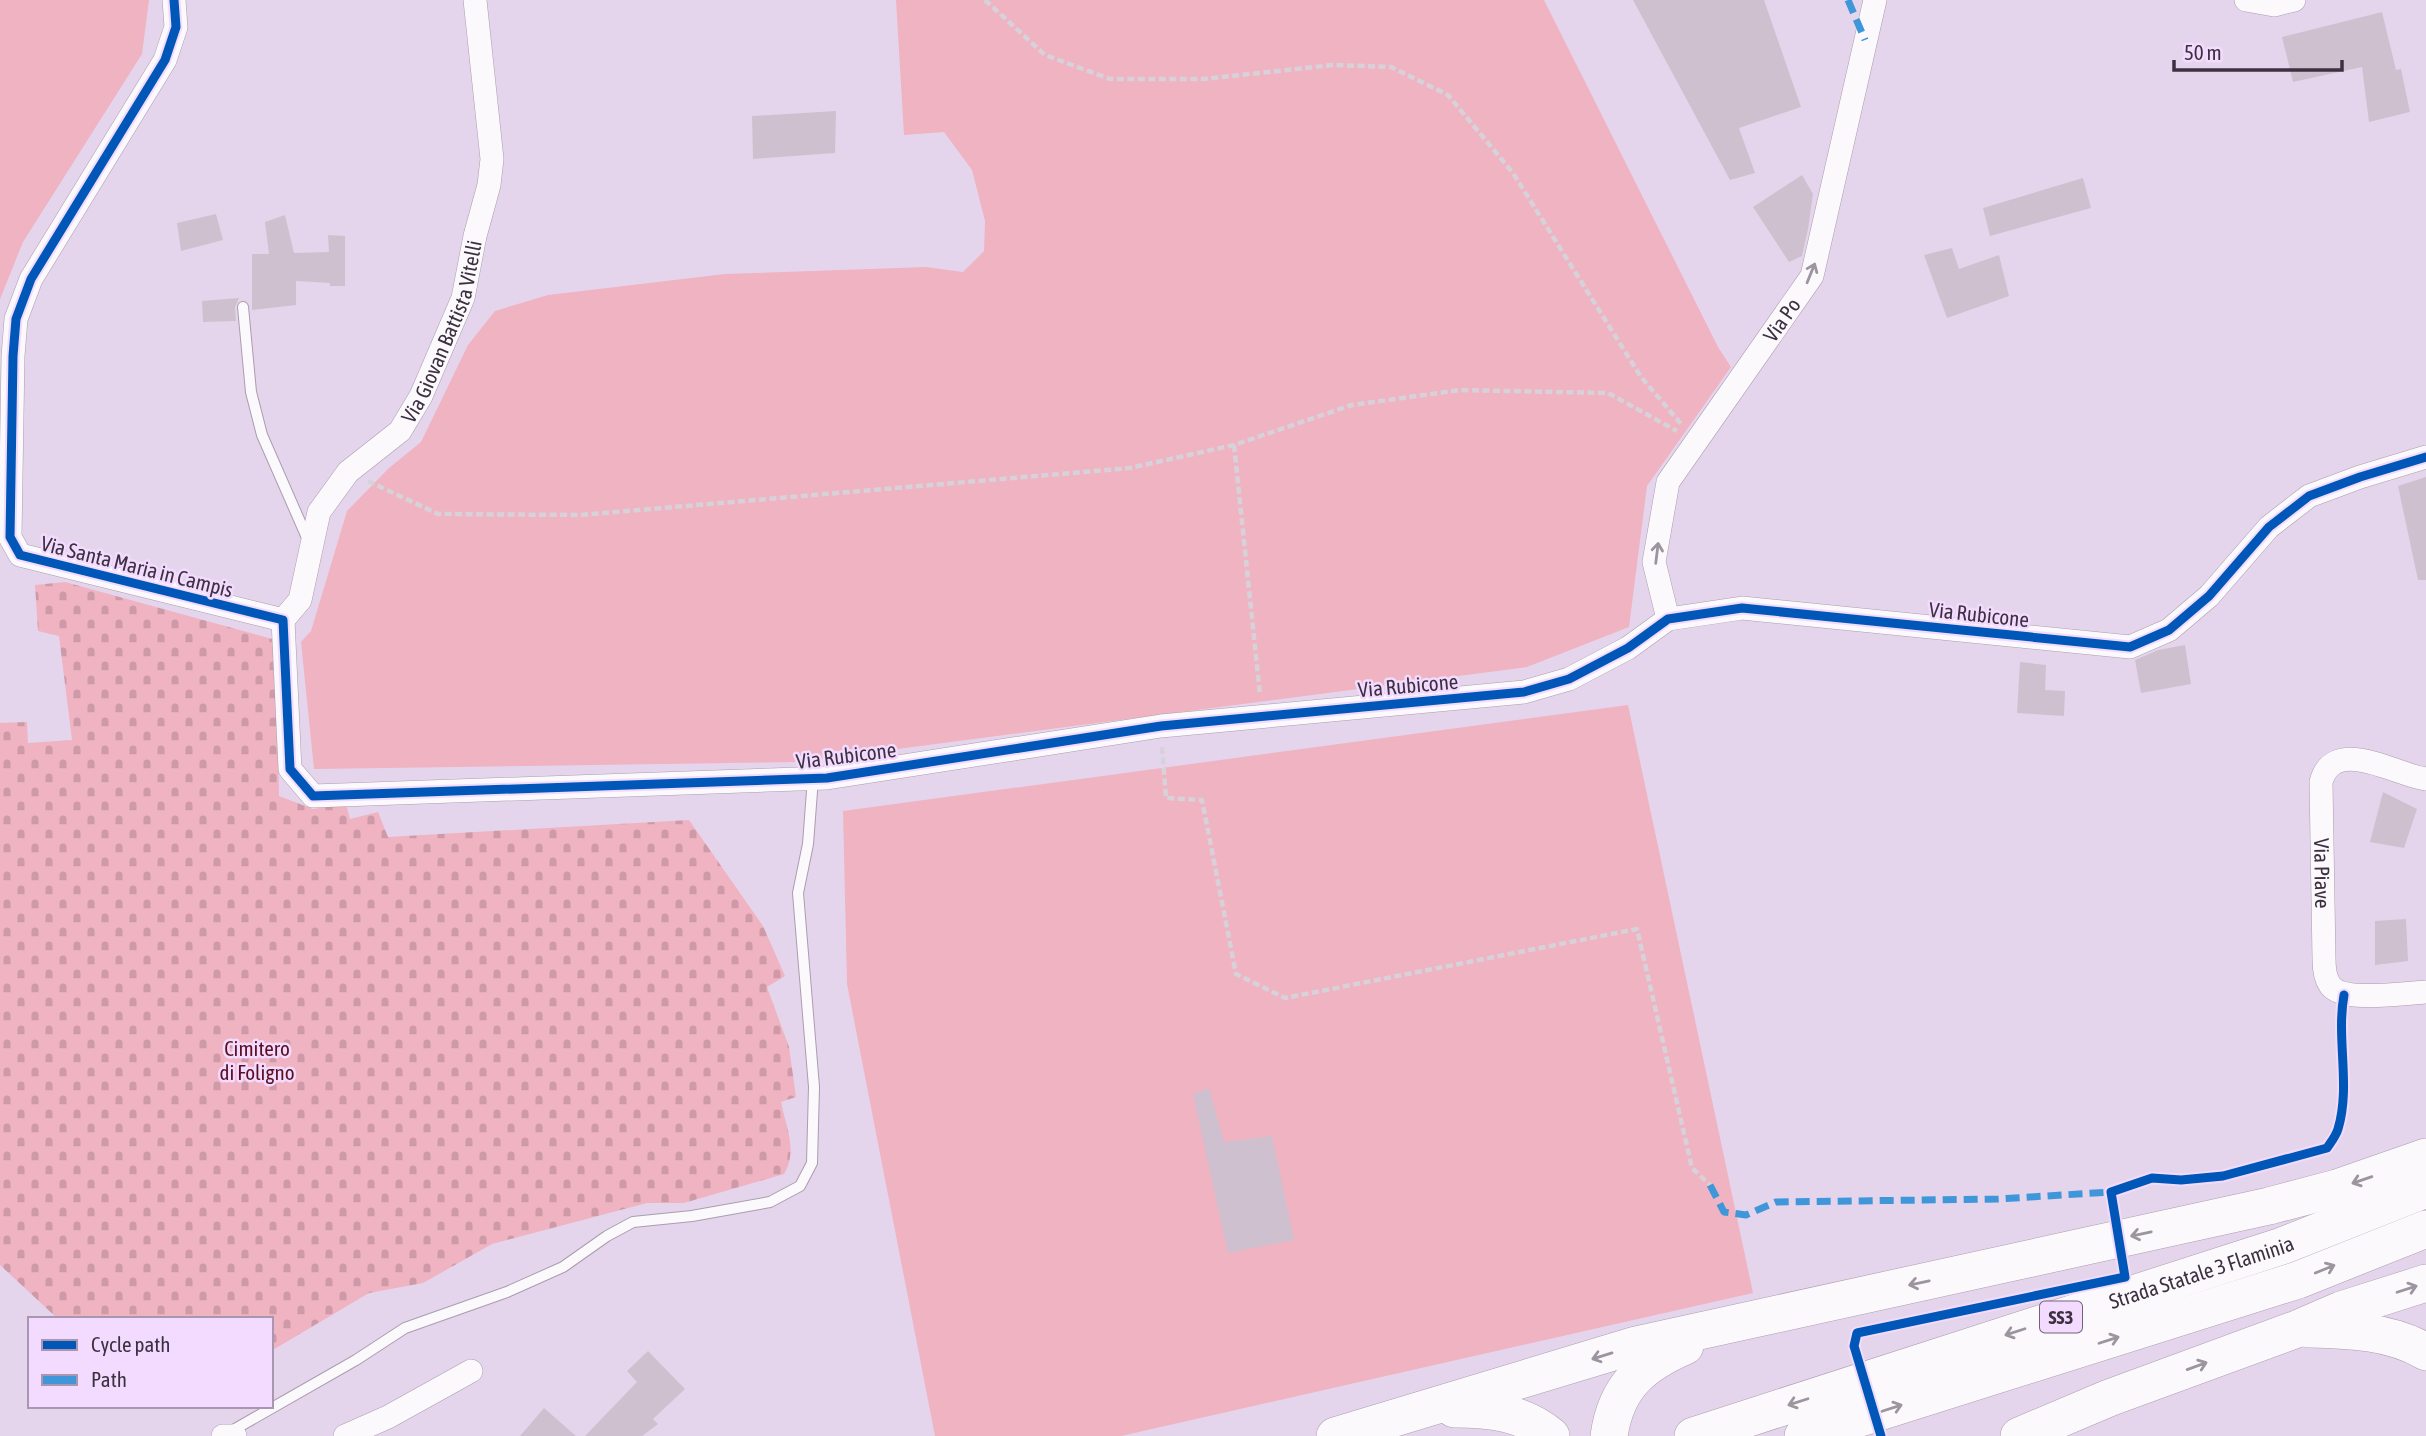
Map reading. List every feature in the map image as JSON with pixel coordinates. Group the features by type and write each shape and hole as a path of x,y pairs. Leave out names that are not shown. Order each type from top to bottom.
{"highway":[{"path":"1335,1436 1636,1345 2269,1206 2337,1188 2426,1157"},
{"name":"Strada Statale 3 Flaminia","path":"1693,1436 2282,1246 2426,1189"},
{"name":"Strada Statale 3 Flaminia","path":"1803,1436 2298,1280 2426,1229"},
{"path":"2020,1436 2109,1398 2297,1329 2341,1310 2426,1283"},
{"path":"1609,1436 1616,1406 1632,1379 1648,1365 1738,1322"},
{"path":"2297,1329 2350,1330 2388,1336 2426,1352"},
{"path":"1427,1409 1472,1409 1508,1413 1536,1426"}],"street":[{"name":"Via Santa Maria in Campis","path":"174,0 176,27 166,60 31,279 8,324 10,560 283,621"},
{"name":"Via Giovan Battista Vitelli","path":"283,621 300,600 319,512 348,472 400,431 421,396 463,298 475,236 489,185 492,159 475,0"},
{"name":"Via Po","path":"1668,620 1654,562 1668,482 1812,276 1875,0"},
{"path":"2246,0 2274,5 2294,0"},
{"name":"Via Rubicone","path":"283,621 290,769 313,796 827,778 1161,726 1524,692 1569,679 1628,648 1668,620 1742,608 2130,647 2169,630 2209,596 2269,527 2309,496 2426,457"},
{"name":"Via Piave","path":"2344,995 2330,985 2325,973 2321,782 2324,772 2338,761 2349,758 2426,779"},
{"path":"2344,995 2426,992"},
{"path":"345,1436 388,1417 471,1371"}],"lane":[{"path":"243,307 251,392 262,435 312,549"},
{"path":"228,1436 405,1328 507,1292 564,1266 607,1236 633,1222 692,1216 770,1202 800,1186 812,1163 814,1087 798,893 808,844 813,778"}],"path":[{"path":"985,0 1045,55 1110,79 1204,79 1333,65 1379,66 1391,67 1448,94 1513,173 1641,377 1696,441"},
{"path":"348,472 438,514 580,515 1130,468 1234,445 1352,405 1461,390 1608,393 1696,441"},
{"path":"1234,445 1262,716"},
{"path":"1161,726 1166,798 1202,800 1236,974 1284,998 1637,929 1692,1168 1710,1185"},
{"path":"2114,1213 2111,1192 2152,1178 2181,1180 2223,1175 2327,1148 2338,1131 2343,1105 2341,1015 2344,995"},
{"path":"1854,1346 1857,1333 2007,1303"}],"green space":[{"path":"0,0 149,0 142,54 23,242 0,299"},
{"path":"896,0 1544,0 1718,347 1731,367 1647,486 1629,627 1527,667 798,762 314,769 301,642 311,631 347,511 389,468 421,442 468,345 495,311 548,295 725,274 926,267 963,272 984,251 985,221 972,170 944,132 904,135"},
{"name":"Cimitero di Foligno","path":"65,582 276,640 279,796 313,809 346,804 350,819 378,812 388,837 689,820 763,926 785,976 767,987 789,1047 796,1097 781,1102 791,1148 784,1174 684,1203 647,1203 492,1244 423,1283 369,1293 273,1350 273,1317 56,1317 0,1265 0,723 27,722 28,743 72,740 59,636 38,631 35,585"},
{"path":"1628,705 1753,1293 1121,1436 935,1436 847,984 843,811"}],"building":[{"path":"1633,0 1764,0 1801,107 1739,128 1755,173 1730,180"},
{"path":"2382,12 2396,70 2401,69 2410,112 2369,122 2362,67 2293,82 2282,37"},
{"path":"836,111 835,153 753,159 752,116"},
{"path":"1802,175 1813,194 1808,229 1802,256 1789,262 1753,207"},
{"path":"2083,178 2091,208 1990,236 1983,208"},
{"path":"216,214 223,240 181,251 177,223"},
{"path":"285,215 294,253 329,252 328,235 345,236 345,286 296,281 296,305 252,310 252,254 269,254 265,222"},
{"path":"1952,248 1959,269 1999,255 2009,296 1947,318 1924,255"},
{"path":"239,298 235,307 236,321 203,322 202,301"},
{"path":"2426,477 2426,580 2418,580 2398,486"},
{"path":"2185,645 2191,684 2141,693 2135,660 2158,650"},
{"path":"2020,662 2046,665 2045,690 2065,691 2064,716 2017,713"},
{"path":"2383,792 2417,809 2404,848 2370,842"},
{"path":"2406,919 2408,961 2375,965 2375,921"},
{"path":"1209,1088 1224,1142 1272,1136 1294,1240 1228,1253 1193,1094"},
{"path":"648,1351 685,1389 653,1419 658,1424 642,1436 585,1436 637,1382 627,1371"},
{"path":"544,1408 576,1436 520,1436"}],"marked path":[{"path":"1848,0 1865,40"},
{"path":"1710,1185 1724,1212 1746,1215 1776,1202 1998,1199 2111,1192"}],"cycle path":[{"path":"174,0 176,27 165,60 31,279 16,319 10,537 20,555 283,620 290,769 313,796 827,778 1161,726 1524,692 1569,679 1628,648 1668,619 1742,608 2130,647 2169,630 2209,596 2269,527 2309,496 2426,457"},
{"path":"1881,1436 1854,1346 1857,1333 2125,1277 2111,1192 2152,1178 2181,1180 2223,1176 2327,1148 2337,1132 2342,1113 2344,995"}]}
